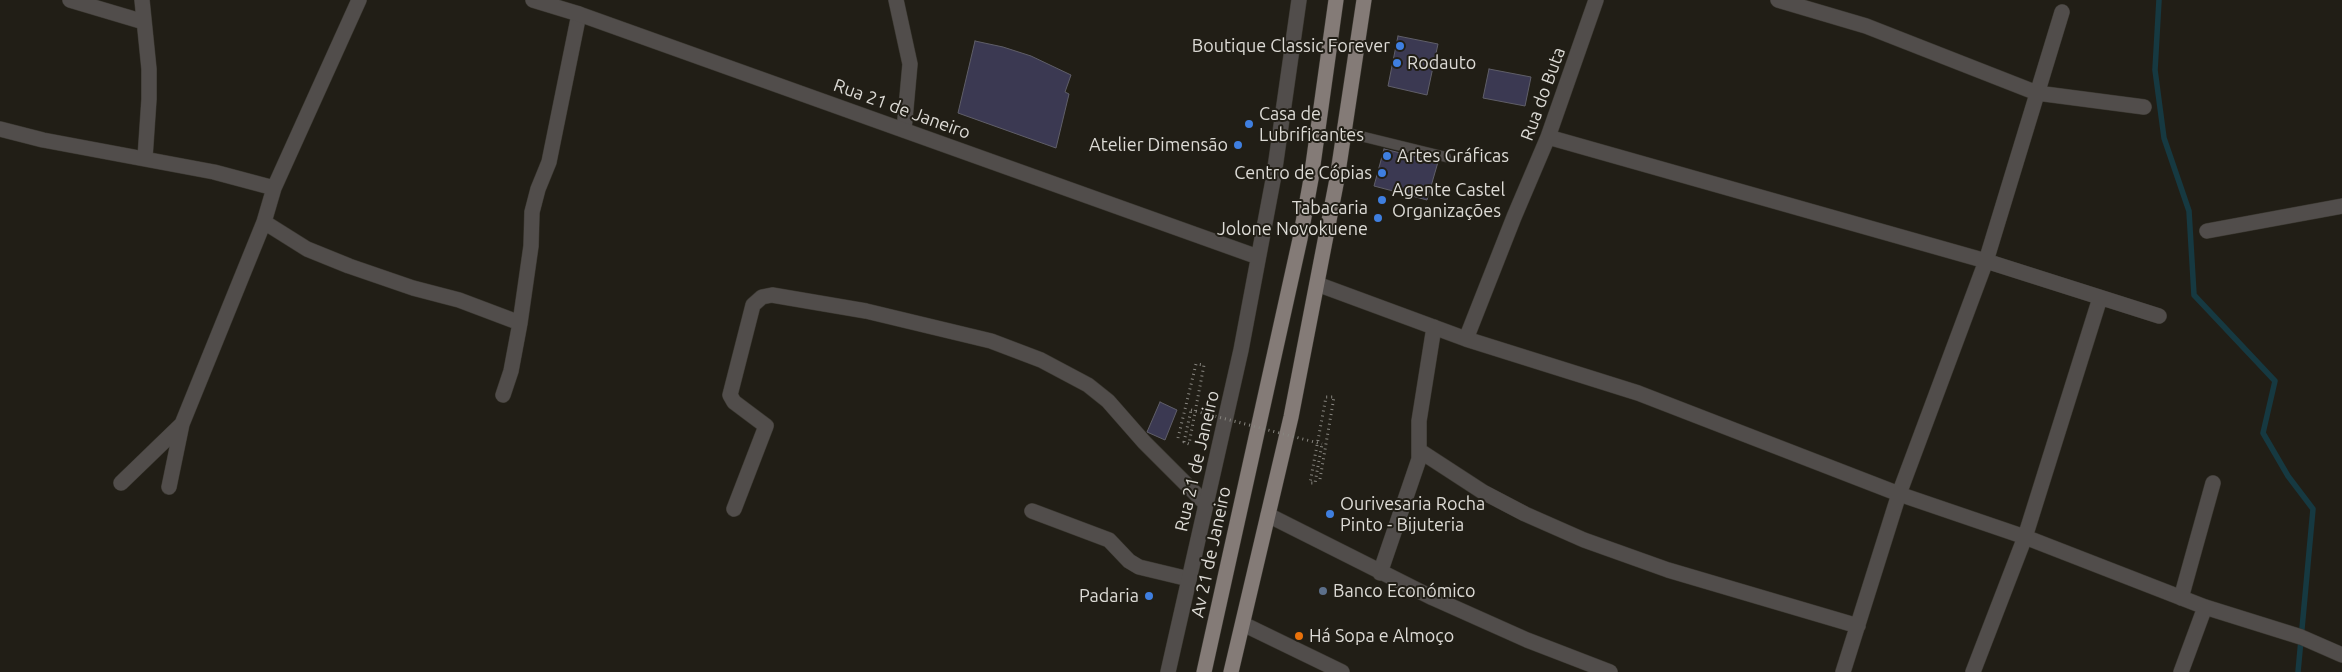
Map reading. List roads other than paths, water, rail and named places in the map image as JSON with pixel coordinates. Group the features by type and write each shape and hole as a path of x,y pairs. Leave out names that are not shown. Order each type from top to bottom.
{"main road":[{"name":"Av 21 de Janeiro","path":"1204,672 1300,239 1312,170 1336,0"},
{"path":"1232,672 1292,417 1344,132 1364,0"}],"street":[{"path":"70,0 144,22"},
{"path":"142,0 149,99 145,158"},
{"path":"169,487 182,424 264,222 274,188 359,0"},
{"name":"Rua 21 de Janeiro","path":"533,0 559,4 579,14 1258,257"},
{"path":"896,0 911,74 904,130"},
{"name":"Rua 21 de Janeiro","path":"1168,672 1241,350 1274,175 1299,0"},
{"name":"Rua do Buta","path":"1466,339 1548,137 1596,0"},
{"path":"1778,0 1866,26 2037,93 2144,107"},
{"path":"1843,672 1899,494 1986,261 2062,12"},
{"path":"503,395 511,371 520,323 531,246 532,212 538,188 548,162 579,14"},
{"path":"0,129 43,140 244,178 274,188"},
{"path":"1548,137 1986,261 2159,316"},
{"path":"2207,231 2342,206"},
{"path":"264,222 307,249 350,266 413,288 459,300 520,323"},
{"path":"1317,284 1466,339 1638,393 1899,494 2025,537 2205,607 2301,637 2342,655"},
{"path":"734,509 766,426 734,402 730,395 754,305 762,297 772,296 866,310 991,341 1041,360 1088,385 1108,401 1144,442 1206,504"},
{"path":"1973,672 2025,537 2100,298"},
{"path":"1380,573 1420,451 1419,421 1434,327"},
{"path":"121,483 182,424"},
{"path":"1420,451 1483,492 1525,514 1584,540 1668,570 1858,626"},
{"path":"2181,598 2213,482"},
{"path":"1032,511 1109,540 1129,561 1139,567 1189,579"},
{"path":"1268,515 1380,573 1526,640 1610,672"},
{"path":"2181,672 2205,607"},
{"path":"1243,624 1342,672"}],"lane":[{"path":"1344,132 1446,157"}],"waterway":[{"path":"2159,0 2155,70 2164,138 2189,211 2194,295 2275,381 2263,433 2288,476 2313,509 2298,672"}],"place":[{"name":"Boutique Classic Forever","path":"1400,46"},
{"name":"Rodauto","path":"1397,63"},
{"name":"Casa de Lubrificantes","path":"1249,124"},
{"name":"Atelier Dimensão","path":"1238,145"},
{"name":"Artes Gráficas","path":"1387,156"},
{"name":"Centro de Cópias","path":"1382,173"},
{"name":"Agente Castel Organizações","path":"1382,200"},
{"name":"Tabacaria Jolone Novokuene","path":"1378,218"},
{"name":"Ourivesaria Rocha Pinto - Bijuteria","path":"1330,514"},
{"name":"Banco Económico","path":"1323,591"},
{"name":"Padaria","path":"1149,596"},
{"name":"Há Sopa e Almoço","path":"1299,636"}]}
